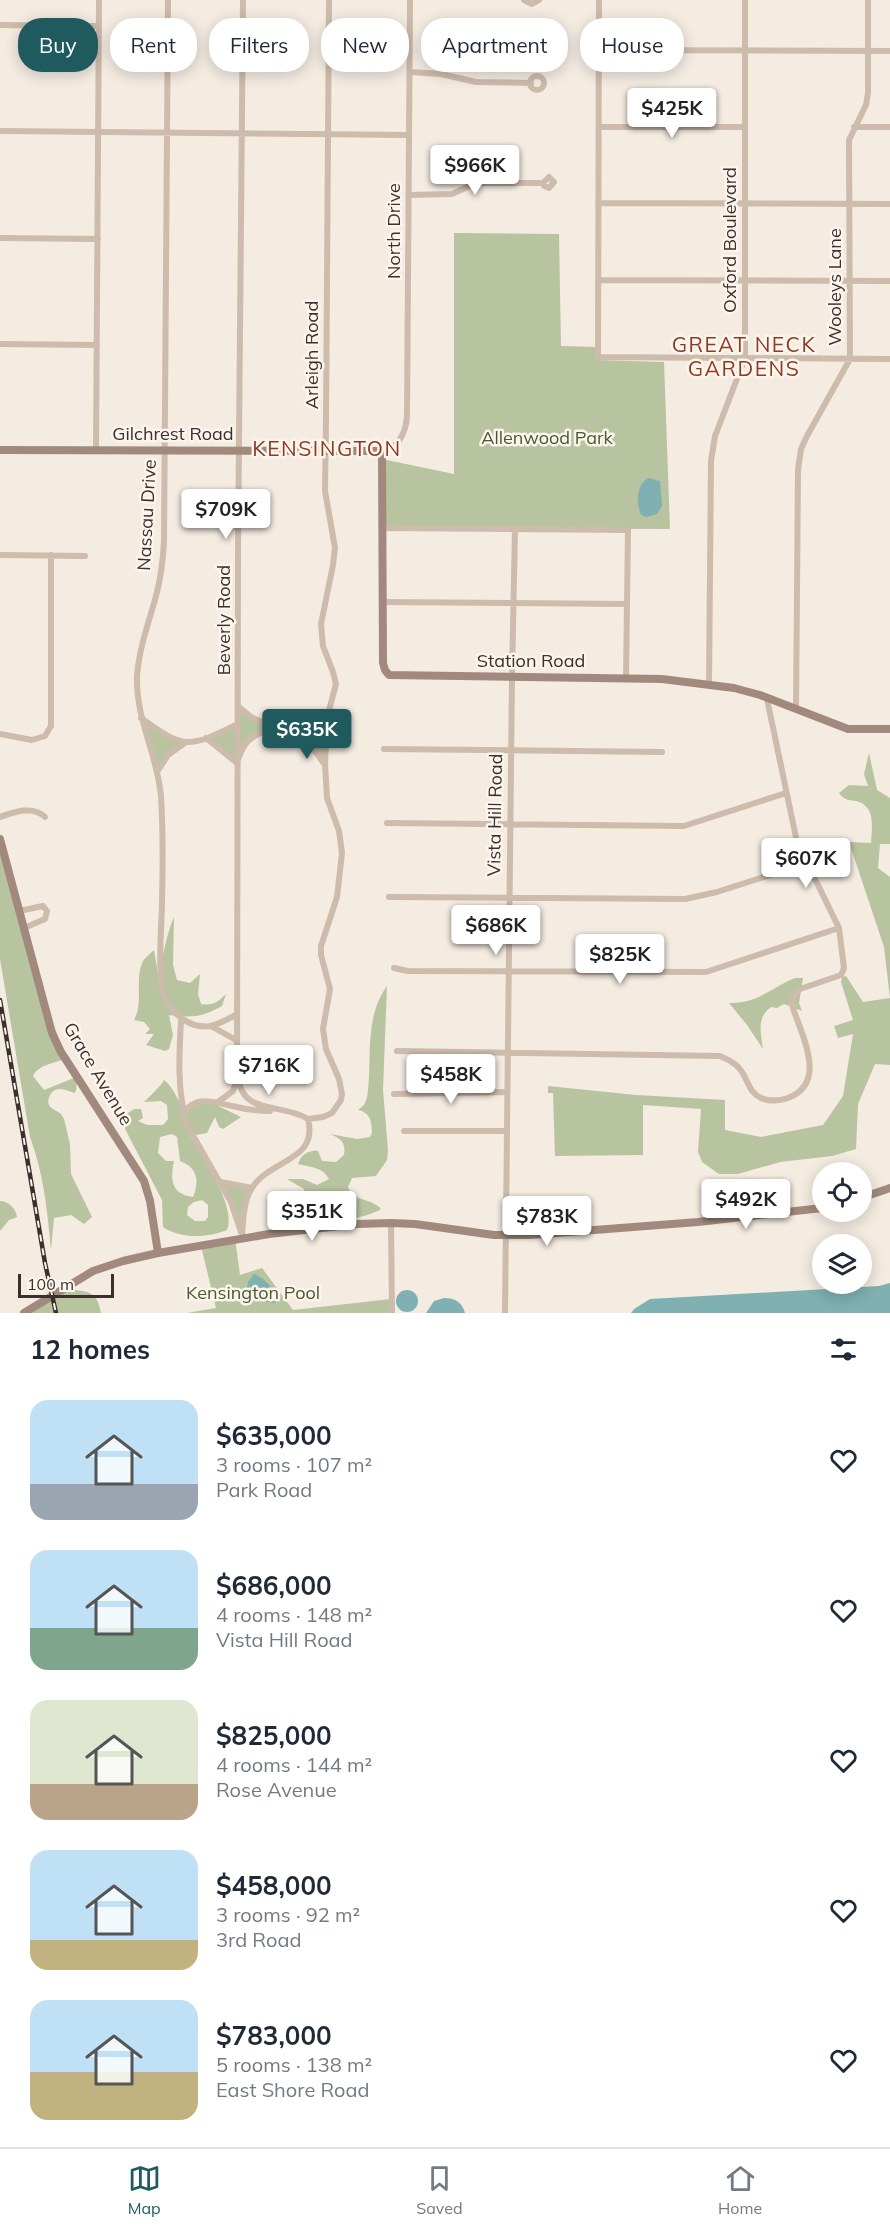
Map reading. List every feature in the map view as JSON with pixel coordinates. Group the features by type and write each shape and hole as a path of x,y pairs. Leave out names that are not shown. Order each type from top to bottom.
{"street":[{"path":"96,450 99,0"},
{"name":"Nassau Drive","path":"168,0 164,542 157,593 141,648 137,674 140,717 157,772 162,822 162,986 166,1000 181,1020"},
{"name":"Beverly Road","path":"243,0 237,1080 244,1095 255,1104 285,1110"},
{"name":"Arleigh Road","path":"252,1188 271,1169 303,1150 311,1130 323,1117 336,1110 342,1094 339,1079 326,1048 323,1029 330,989 321,946 337,897 342,853 339,831 327,798 325,765 327,718 336,684 323,646 321,624 335,548 325,491 329,0"},
{"name":"North Drive","path":"382,451 397,444 407,422 410,0"},
{"path":"524,0 532,4 539,0"},
{"path":"599,0 599,18"},
{"name":"Oxford Boulevard","path":"709,684 710,474 715,436 746,358 745,0"},
{"name":"Wooleys Lane","path":"796,710 798,470 801,449 807,436 850,359 849,140 867,100 868,0"},
{"path":"0,25 99,26"},
{"path":"684,50 890,51"},
{"path":"410,72 441,74 476,82 531,83"},
{"path":"599,72 598,357 890,359"},
{"path":"598,127 745,127"},
{"path":"854,127 890,127"},
{"path":"0,131 410,135"},
{"path":"409,195 452,194 476,183 543,183"},
{"path":"598,203 890,204"},
{"path":"0,238 98,239"},
{"path":"598,280 890,281"},
{"path":"0,344 97,345"},
{"name":"Gilchrest Road","path":"0,450 382,451"},
{"name":"Station Road","path":"382,451 383,663 388,675 662,679 709,684 734,688 768,699 848,729 890,729"},
{"path":"382,528 628,531 626,678"},
{"name":"Vista Hill Road","path":"505,1313 515,529"},
{"path":"0,555 85,556"},
{"path":"0,734 32,740 45,736 49,731 52,716 51,555"},
{"path":"383,602 627,604"},
{"path":"397,1051 720,1056 739,1067 753,1092 761,1098 779,1101 798,1093 810,1077 810,1061 792,999 800,989 841,975 844,968 839,928 797,842 768,699"},
{"path":"239,707 251,717 302,741 315,751 325,765"},
{"path":"140,717 165,734 186,742"},
{"path":"302,741 327,718"},
{"path":"157,772 168,755 186,742 206,738 238,724"},
{"path":"206,738 237,763 242,746 252,736 273,727"},
{"path":"384,749 662,752"},
{"path":"387,823 684,826 786,793"},
{"path":"0,817 28,811 41,813 45,817"},
{"name":"Grace Avenue","path":"0,838 52,1034 61,1052 144,1181 150,1201 158,1253"},
{"path":"389,897 685,898 717,892 807,863"},
{"path":"19,911 43,906 48,913 45,919 24,928"},
{"path":"394,968 406,971 706,972 839,928"},
{"path":"211,1026 236,1015"},
{"path":"236,1040 211,1026 181,1020 178,1059 181,1098 187,1125 233,1208 242,1238"},
{"path":"218,1102 233,1091 237,1080"},
{"path":"394,1094 507,1092"},
{"path":"184,1112 197,1102 207,1100 252,1110 285,1110 308,1121 323,1117"},
{"path":"308,1121 311,1130"},
{"path":"404,1131 506,1131"},
{"path":"220,1182 252,1188 244,1215 242,1238"},
{"path":"872,1194 890,1188"},
{"path":"24,1313 95,1270 158,1253 242,1238 357,1224 391,1223 505,1235 530,1235 698,1222 812,1209"},
{"path":"391,1223 392,1313"}],"green space":[{"name":"Allenwood Park","path":"454,233 559,234 561,346 597,347 597,360 664,362 670,529 383,528 382,459 454,474"},
{"path":"239,707 273,727 252,736 237,763 206,738 238,724"},
{"path":"140,717 159,730 186,742 168,755 157,772"},
{"path":"327,718 325,765 302,741"},
{"path":"869,753 877,790 890,798 890,844 880,844 878,868 890,877 890,998 884,947 849,842 871,843 870,812 867,807 846,799 839,793 849,785 868,786 864,774"},
{"path":"0,839 35,974 66,1059 42,1067 33,1076 44,1090 74,1078 77,1080 74,1093 61,1089 54,1090 48,1102 50,1107 61,1114 64,1119 70,1144 71,1174 92,1217 84,1224 71,1215 54,1218 51,1250 44,1192 39,1165 30,1137 0,959"},
{"path":"174,917 173,965 177,980 190,983 200,974 198,994 201,1004 215,1003 226,994 222,1006 209,1012 191,1016 169,1015 173,1035 169,1049 165,1051 146,1045 154,1034 145,1034 150,1029 144,1022 134,1020 138,1006 140,968 143,961 154,950 158,974"},
{"path":"846,976 863,1002 890,998 890,1065 875,1064 858,1104 856,1149 832,1156 780,1162 738,1174 719,1174 702,1162 698,1152 701,1109 643,1105 643,1155 555,1156 553,1093 548,1093 548,1086 636,1095 725,1100 725,1130 761,1137 823,1125 843,1096 853,1034 838,1038 834,1026 853,1020 841,982 842,977"},
{"path":"795,978 803,978 799,1003 802,1011 784,1004 777,1008 771,1007 766,1011 761,1021 763,1049 729,1003 739,1003 756,998"},
{"path":"387,986 383,1090 387,1160 376,1176 352,1178 348,1187 350,1192 358,1198 373,1203 381,1209 364,1216 341,1221 299,1224 286,1217 288,1207 296,1203 308,1211 304,1189 287,1179 303,1179 317,1185 329,1179 320,1170 298,1164 301,1158 308,1152 318,1151 322,1161 336,1162 344,1155 344,1147 340,1139 330,1134 357,1139 370,1137 372,1133 370,1118 358,1110 367,1098 372,1026 379,999"},
{"path":"164,1080 186,1111 196,1103 214,1104 241,1117 223,1129 219,1127 215,1117 207,1133 190,1136 223,1195 229,1220 227,1230 211,1235 194,1236 178,1234 163,1227 162,1200 123,1125 125,1115 134,1109 141,1109 143,1118 138,1121 147,1125 163,1125 168,1119 167,1105 161,1101 144,1102","holes":["172,1134 177,1137 180,1161 190,1167 196,1175 193,1197 180,1193 176,1189 172,1180 174,1161 166,1161 158,1153 160,1137","202,1200 208,1205 208,1217 205,1221 195,1221 187,1215 188,1207"]},
{"path":"221,1182 252,1188 247,1203 242,1238"},
{"path":"0,1201 11,1206 17,1217 9,1220 0,1231"},
{"name":"Kensington Pool","path":"235,1239 240,1275 262,1268 293,1310 391,1299 391,1313 187,1313 216,1308 201,1246"},
{"path":"67,1289 94,1296 101,1313 24,1313"}],"water":[{"path":"648,478 660,481 662,506 657,514 646,517 641,515 638,500 641,485"},
{"path":"254,1274 270,1286 275,1294 276,1303 261,1301 247,1289 248,1282"},
{"path":"890,1283 890,1313 631,1313 650,1299 812,1290 812,1294 872,1294 872,1286"},
{"path":"403,1290 411,1290 418,1297 418,1305 411,1312 403,1312 396,1305 396,1297"},
{"path":"444,1298 458,1301 465,1313 426,1313 434,1301"}],"railway":[{"path":"0,1000 45,1263 56,1313"}],"district":[{"name":"GREAT NECK GARDENS","path":"744,357"},
{"name":"KENSINGTON","path":"327,449"}]}
